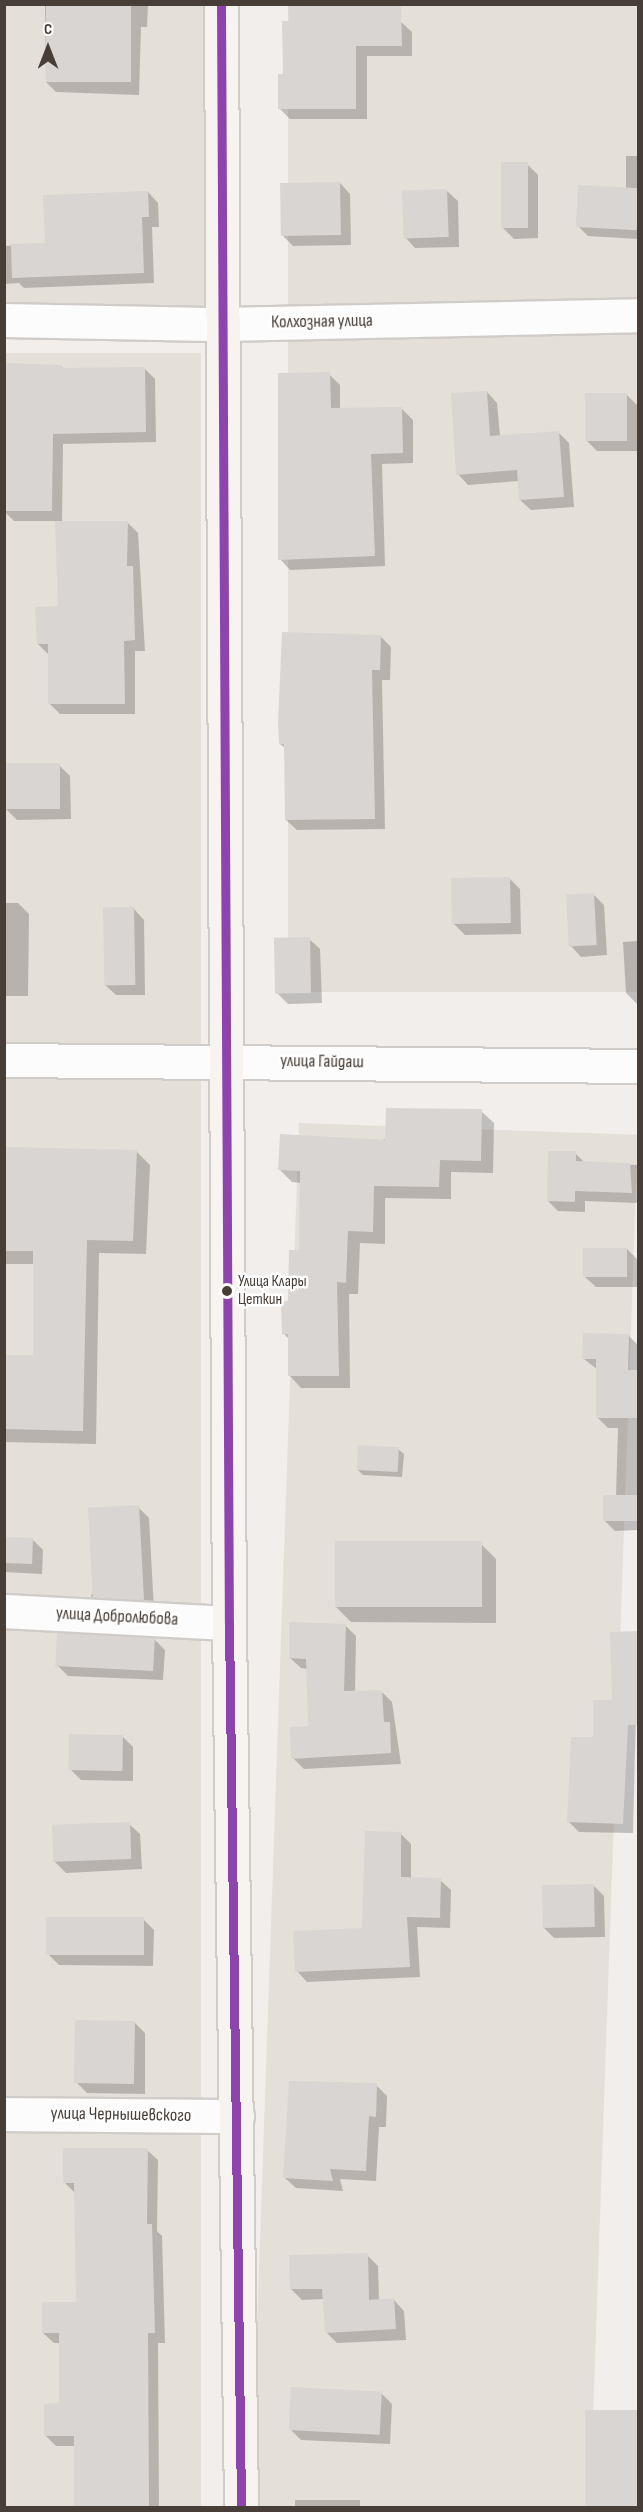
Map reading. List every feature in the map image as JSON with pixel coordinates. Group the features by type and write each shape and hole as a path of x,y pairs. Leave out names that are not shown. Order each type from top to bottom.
{"main road":[{"path":"221,4 229,1623 241,2508"}],"street":[{"name":"Колхозная улица","path":"4,320 222,324 639,315"},
{"name":"улица Гайдаш","path":"4,1060 639,1066"},
{"name":"улица Добролюбова","path":"4,1611 229,1623"},
{"name":"улица Чернышевского","path":"4,2114 237,2116"}],"shaded area":[{"path":"5,5 207,5 207,312 5,312"},
{"path":"288,5 638,5 638,992 288,992"},
{"path":"5,353 201,353 201,2508 5,2508"},
{"path":"299,1123 638,1135 590,2508 251,2506"}],"building":[{"path":"46,4 131,4 131,82 46,82"},
{"path":"288,4 401,4 402,46 356,46 356,109 278,109 278,74 283,74 282,21 289,21"},
{"path":"501,162 528,162 528,228 501,228"},
{"path":"340,182 341,235 281,236 280,183"},
{"path":"578,185 638,188 637,230 576,227"},
{"path":"447,189 449,237 404,239 402,191"},
{"path":"148,191 149,217 142,217 144,273 12,278 11,244 45,243 43,195"},
{"path":"4,363 62,365 62,368 145,367 146,432 53,434 52,511 4,511"},
{"path":"330,372 331,408 402,407 403,453 371,454 375,556 278,560 278,373"},
{"path":"487,391 490,436 559,431 564,497 519,500 517,470 456,475 451,393"},
{"path":"585,393 627,393 627,441 585,441"},
{"path":"55,521 128,521 127,566 133,566 135,640 124,641 125,704 48,704 48,644 37,644 35,607 58,606"},
{"path":"282,632 381,635 380,670 372,670 375,819 285,820 284,744 279,744 278,723"},
{"path":"4,763 60,763 60,809 4,809"},
{"path":"510,877 511,923 452,924 451,878"},
{"path":"594,893 597,945 569,946 566,894"},
{"path":"134,907 135,985 104,986 103,908"},
{"path":"310,937 311,993 275,994 274,938"},
{"path":"386,1108 482,1109 481,1161 440,1160 439,1187 374,1186 373,1232 348,1231 346,1283 337,1282 339,1376 288,1376 288,1334 282,1334 281,1302 288,1301 289,1250 299,1250 300,1171 278,1170 280,1134 385,1140"},
{"path":"4,1147 137,1150 133,1241 87,1240 83,1431 4,1429 4,1355 33,1355 33,1251 4,1251"},
{"path":"548,1151 576,1151 576,1161 630,1163 632,1193 575,1191 575,1202 547,1201"},
{"path":"583,1248 627,1248 627,1277 583,1277"},
{"path":"583,1333 629,1334 628,1370 639,1370 639,1418 596,1418 596,1359 582,1359"},
{"path":"358,1445 399,1447 398,1472 357,1470"},
{"path":"603,1495 638,1495 638,1521 603,1521"},
{"path":"139,1505 144,1600 93,1603 88,1508"},
{"path":"4,1537 33,1538 32,1564 4,1563"},
{"path":"335,1541 482,1541 482,1607 335,1607"},
{"path":"289,1622 346,1624 344,1691 382,1690 384,1722 390,1722 391,1753 291,1759 290,1727 308,1726 306,1659 289,1658"},
{"path":"639,1631 639,1725 628,1725 623,1824 567,1822 571,1737 593,1737 593,1700 612,1700 610,1632"},
{"path":"57,1633 155,1638 153,1671 55,1666"},
{"path":"69,1734 123,1735 122,1771 68,1770"},
{"path":"130,1822 131,1859 53,1862 52,1825"},
{"path":"365,1831 401,1832 401,1877 441,1878 440,1918 407,1917 410,1967 295,1972 293,1931 362,1928"},
{"path":"594,1884 595,1927 543,1928 542,1885"},
{"path":"46,1917 144,1917 144,1955 46,1955"},
{"path":"75,2020 135,2021 134,2084 74,2083"},
{"path":"289,2081 377,2083 376,2117 369,2116 366,2171 330,2169 333,2181 283,2178"},
{"path":"63,2148 148,2148 147,2224 152,2224 155,2333 148,2333 149,2508 74,2508 74,2436 44,2436 44,2404 59,2403 59,2333 42,2333 42,2302 76,2302 74,2183 63,2183"},
{"path":"368,2253 369,2300 394,2298 396,2329 325,2333 322,2289 290,2289 289,2255"},
{"path":"291,2387 382,2392 380,2435 289,2430"},
{"path":"585,2410 638,2410 638,2508 585,2508"}],"transit line":[{"path":"221,4 229,1623 241,2508"}],"place":[{"name":"Улица Клары Цеткин","path":"227,1291"}]}
